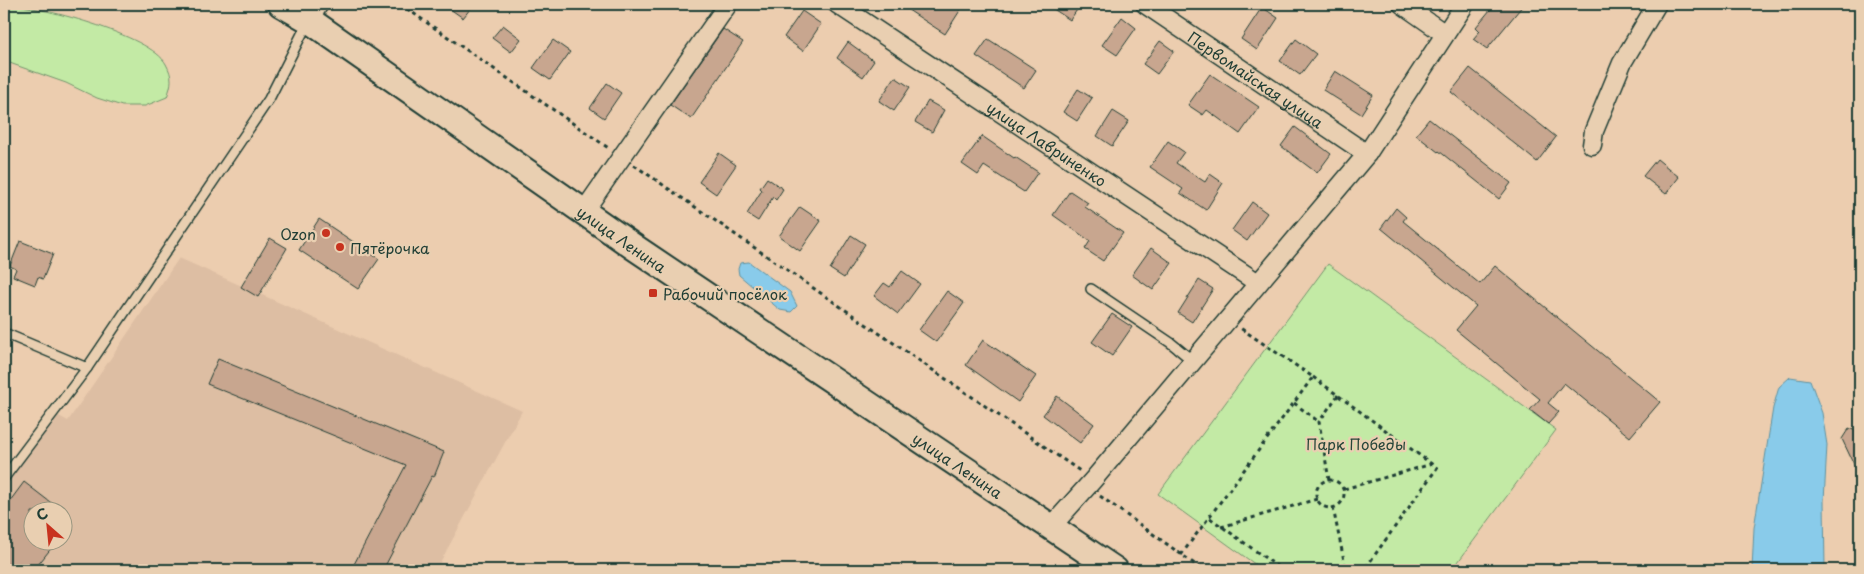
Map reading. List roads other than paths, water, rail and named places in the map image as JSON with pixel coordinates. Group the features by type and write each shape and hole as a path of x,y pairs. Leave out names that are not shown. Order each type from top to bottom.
{"main road":[{"name":"улица Ленина","path":"281,4 314,12 634,247 1115,570"}],"street":[{"path":"584,211 728,4"},
{"name":"улица Лавриненко","path":"837,4 1258,283"},
{"name":"Первомайская улица","path":"1145,4 1367,154"},
{"path":"1402,4 1445,34"},
{"path":"1051,526 1090,484 1367,154 1464,4"},
{"path":"1592,145 1594,131 1622,63 1657,4"}],"lane":[{"path":"4,478 87,368 269,99 314,12"},
{"path":"1091,289 1171,343 1193,361"},
{"path":"4,333 87,368"}],"water":[{"path":"749,262 790,292 797,306 791,312 780,310 739,275 740,263"},
{"path":"1790,377 1810,380 1822,413 1827,445 1824,501 1825,570 1752,570 1754,528 1773,408 1779,387"}],"place":[{"name":"Ozon","path":"326,233"},
{"name":"Пятёрочка","path":"340,247"},
{"name":"Рабочий посёлок","path":"653,293"}],"park label":[{"name":"Парк Победы","path":"1356,443"}]}
